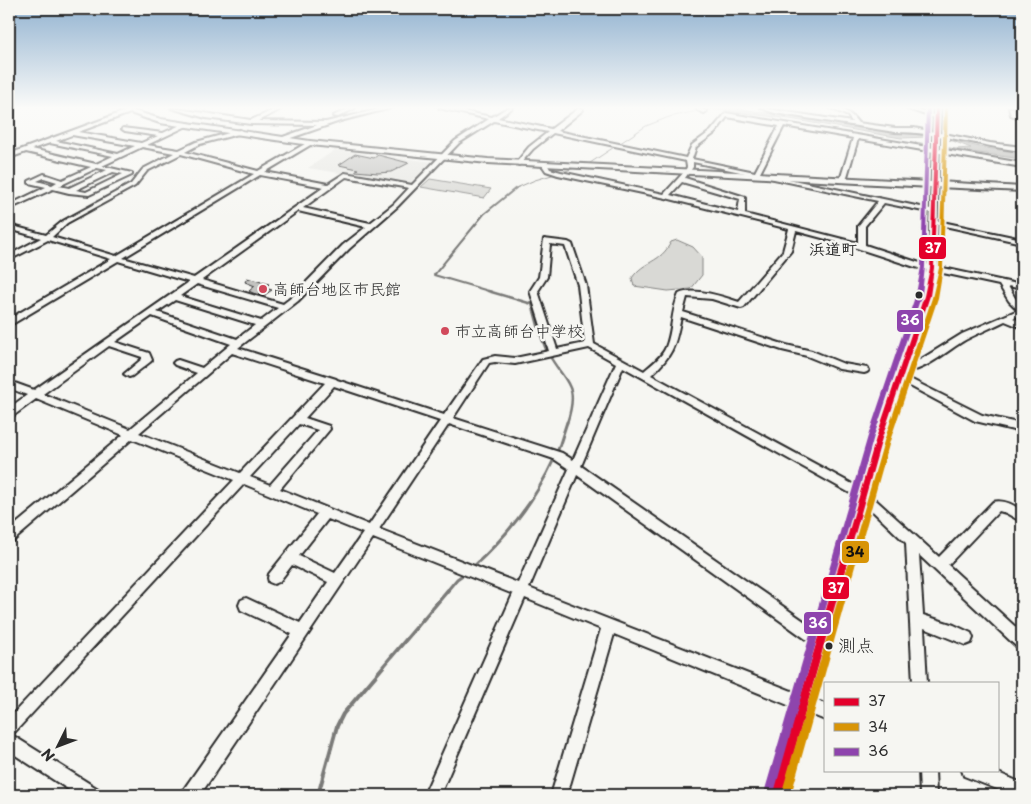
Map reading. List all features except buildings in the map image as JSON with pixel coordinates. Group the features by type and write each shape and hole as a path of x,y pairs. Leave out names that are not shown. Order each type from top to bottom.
{"main road":[{"path":"336,146 545,165 1022,189"},
{"path":"777,795 863,495 901,373 920,322 932,268 936,146"}],"street":[{"path":"9,156 37,146"},
{"path":"70,146 120,156"},
{"path":"9,207 142,146 179,152 261,173 329,186"},
{"path":"9,258 47,238 65,222 133,185 145,170 193,146"},
{"path":"9,323 306,146"},
{"path":"9,537 234,346 285,307 342,251 372,226 414,186 454,146"},
{"path":"520,163 534,146"},
{"path":"619,146 882,201 1022,242"},
{"path":"666,196 687,172 695,146"},
{"path":"756,175 772,146"},
{"path":"843,180 853,146"},
{"path":"949,146 1022,165"},
{"path":"994,146 1022,149"},
{"path":"26,150 139,176"},
{"path":"545,165 557,173 666,196 861,247 932,268 1022,287"},
{"path":"69,191 112,170"},
{"path":"64,182 44,176 31,182 69,191 89,193 128,174"},
{"path":"9,413 345,175 414,186"},
{"path":"680,179 743,198 741,215"},
{"path":"861,247 862,226 882,201"},
{"path":"298,209 372,226"},
{"path":"9,227 285,307"},
{"path":"645,375 663,359 670,348 682,296 686,294 713,297 741,305 787,251 793,229"},
{"path":"550,354 534,290 543,277 547,241 568,244 582,285 590,344"},
{"path":"901,373 918,366 966,336 1007,319 1022,310 1002,283"},
{"path":"174,297 263,325"},
{"path":"677,313 785,348 809,353 842,367 864,370"},
{"path":"151,314 333,381 558,456 822,642"},
{"path":"1007,319 1022,325"},
{"path":"108,343 146,355 147,360 129,374"},
{"path":"190,795 486,361 495,359 515,361 590,344 863,495 1022,642"},
{"path":"432,795 621,362"},
{"path":"178,363 204,372"},
{"path":"901,373 979,418 1022,428"},
{"path":"9,729 333,381"},
{"path":"9,384 478,575 824,712"},
{"path":"272,490 325,429 297,419"},
{"path":"939,565 997,506 1009,508 1022,517"},
{"path":"274,578 326,512"},
{"path":"912,540 920,682"},
{"path":"290,558 337,580"},
{"path":"246,605 302,631"},
{"path":"916,619 966,638"},
{"path":"559,795 609,626"},
{"path":"9,742 92,795"},
{"path":"927,772 928,795"},
{"path":"975,772 1022,791"}],"shaded area":[{"path":"926,146 956,149 971,148 965,146 1022,153 1022,159"},
{"path":"335,150 434,162 408,184 308,168"},
{"path":"430,179 491,189 484,198 421,187"},
{"path":"677,240 693,247 702,257 702,275 691,289 668,291 634,286 632,278 637,272 662,254 671,242"}],"waterway":[{"path":"587,165 616,146"},
{"path":"516,188 535,180 579,167"},
{"path":"492,292 434,275 484,214 516,188"},
{"path":"488,291 532,304 545,347 571,391 571,410 567,423"},
{"path":"558,450 567,422"},
{"path":"473,567 519,517 538,489 554,459"},
{"path":"447,591 457,579 467,572"},
{"path":"318,795 337,726 343,714 448,590"}],"transit line":[{"name":"36","path":"769,793 871,436 919,294 923,267 927,146"},
{"name":"37","path":"777,795 879,438 927,296 932,268 936,146"},
{"name":"34","path":"786,795 887,441 935,298 941,268 945,146"}],"place":[{"name":"高師台地区市民館","path":"263,289"},
{"name":"市立高師台中学校","path":"445,331"},
{"name":"測点","path":"829,646"}],"district":[{"name":"浜道町","path":"833,249"}]}
